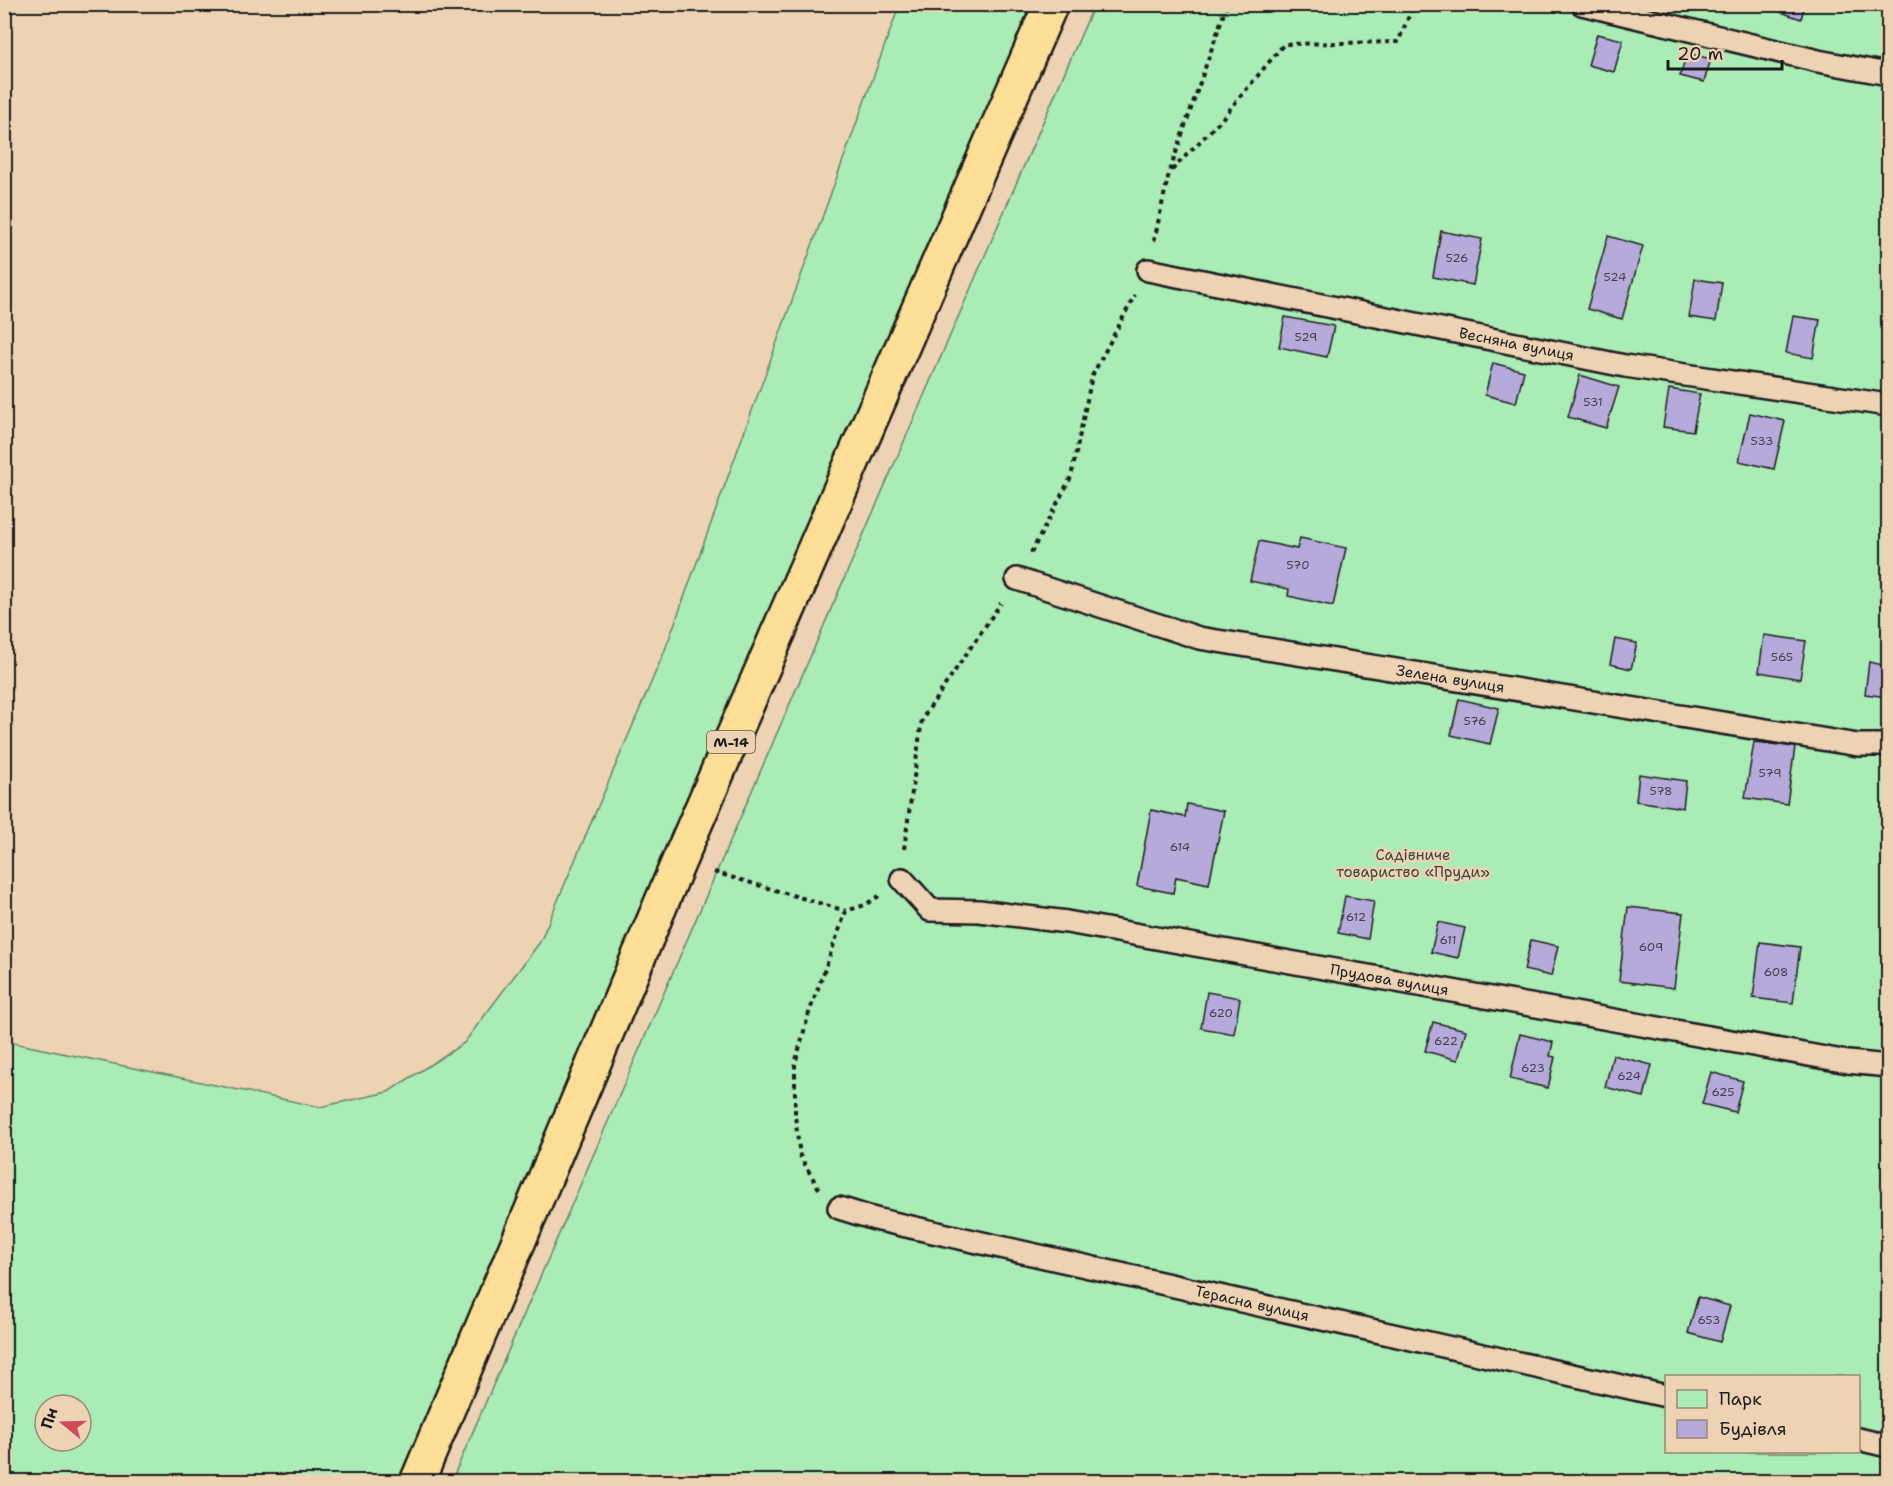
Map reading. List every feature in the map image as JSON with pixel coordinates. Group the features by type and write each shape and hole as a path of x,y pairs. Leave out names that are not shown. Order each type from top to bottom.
{"highway":[{"name":"М-14","path":"417,1482 679,861 1051,4"}],"lane":[{"path":"1582,4 1818,61 1888,74"},
{"name":"Весняна вулиця","path":"1148,270 1625,366 1888,405"},
{"name":"Зелена вулиця","path":"1017,579 1198,638 1858,745 1888,745"},
{"name":"Прудова вулиця","path":"902,879 930,910 978,911 1067,922 1848,1062 1888,1066"},
{"name":"Терасна вулиця","path":"838,1208 886,1221 1665,1396"},
{"path":"1860,1439 1888,1446"}],"path":[{"path":"679,861 846,911 865,905 902,879 905,825 922,719 1017,579 1071,477 1092,376 1148,270 1169,173 1227,4"},
{"path":"1169,173 1221,120 1284,44 1398,42 1414,4"},
{"path":"838,1208 820,1192 800,1156 795,1116 795,1064 808,1013 846,911"}],"green space":[{"path":"897,5 1048,5 405,1481 5,1481 4,1041 320,1107 388,1092 464,1043 540,942 665,650 898,9"},
{"name":"Садівниче товариство «Пруди»","path":"1094,5 1888,5 1888,1481 451,1482"}],"building":[{"path":"1757,4 1805,4 1801,19"},
{"path":"1597,34 1623,40 1614,72 1588,65"},
{"path":"1687,53 1711,59 1704,82 1680,76"},
{"path":"1441,231 1482,239 1473,285 1433,277"},
{"path":"1608,236 1643,246 1622,319 1587,309"},
{"path":"1695,279 1722,283 1716,321 1689,317"},
{"path":"1793,316 1820,320 1813,358 1786,353"},
{"path":"1285,317 1334,326 1327,357 1279,347"},
{"path":"1493,363 1524,371 1516,403 1485,395"},
{"path":"1580,375 1619,387 1606,428 1568,417"},
{"path":"1669,389 1700,394 1693,431 1663,427"},
{"path":"1750,413 1785,421 1774,469 1739,461"},
{"path":"1300,538 1346,548 1333,606 1288,596 1289,589 1250,581 1259,541 1297,549"},
{"path":"1764,635 1806,641 1800,679 1759,672"},
{"path":"1615,639 1637,643 1631,669 1610,664"},
{"path":"1869,662 1888,666 1888,697 1865,694"},
{"path":"1459,699 1499,708 1490,744 1451,735"},
{"path":"1754,742 1795,747 1787,804 1745,798"},
{"path":"1639,774 1686,781 1683,808 1636,801"},
{"path":"1187,804 1224,811 1209,884 1176,877 1173,893 1137,886 1151,810 1185,817"},
{"path":"1345,896 1374,901 1368,939 1338,933"},
{"path":"1628,907 1683,913 1674,988 1619,981"},
{"path":"1438,922 1465,928 1458,958 1431,952"},
{"path":"1531,940 1558,946 1551,976 1524,970"},
{"path":"1760,942 1800,947 1793,1003 1753,998"},
{"path":"1207,992 1240,998 1234,1034 1201,1028"},
{"path":"1433,1022 1466,1030 1458,1060 1425,1051"},
{"path":"1520,1034 1553,1042 1550,1056 1555,1057 1548,1088 1510,1079"},
{"path":"1613,1055 1652,1065 1644,1097 1605,1087"},
{"path":"1711,1072 1743,1081 1735,1112 1702,1104"},
{"path":"1698,1297 1730,1306 1720,1342 1688,1333"}]}
